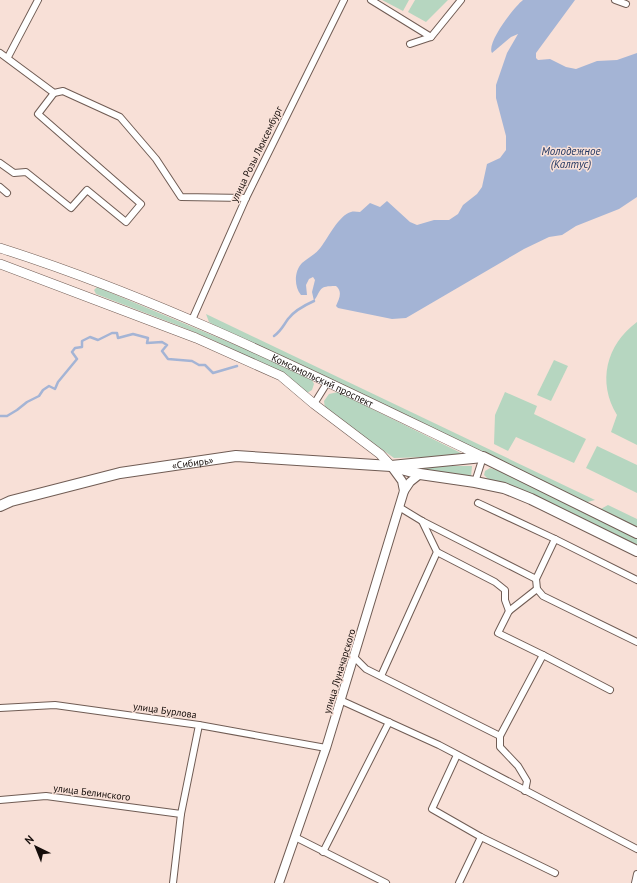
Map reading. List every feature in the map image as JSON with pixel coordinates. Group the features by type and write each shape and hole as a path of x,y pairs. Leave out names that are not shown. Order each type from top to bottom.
{"main road":[{"name":"Комсомольский проспект","path":"0,248 46,262 192,320 483,457 637,533"},
{"name":"Комсомольский проспект","path":"0,264 196,338 281,376 314,404 380,454 391,466"},
{"path":"83,295 91,287 92,282 89,280"},
{"name":"«Сибирь»","path":"0,506 11,501 120,473 236,456 391,466 483,457"},
{"name":"«Сибирь»","path":"391,466 420,474 475,482"},
{"path":"475,482 504,488 531,499 637,551"}],"street":[{"path":"8,57 38,0"},
{"name":"улица Розы Люксембург","path":"192,320 246,198 344,0"},
{"path":"371,0 431,37"},
{"path":"410,44 431,37 462,0"},
{"path":"615,0 626,4"},
{"path":"0,53 8,57 54,93"},
{"path":"0,162 14,173 26,172 71,208 87,190 126,222 141,204 38,114 54,93 63,91 120,118 156,159 180,197 246,198"},
{"path":"0,187 7,193"},
{"path":"314,404 327,383"},
{"path":"475,482 483,457"},
{"path":"391,466 402,481 404,490"},
{"path":"404,490 410,482 420,474"},
{"name":"улица Луначарского","path":"279,883 326,748 404,490"},
{"path":"478,503 555,538 637,580"},
{"path":"399,508 536,579"},
{"path":"422,521 437,552 495,582 504,590 505,600 509,611"},
{"path":"555,538 536,579 537,590 543,596 637,642"},
{"path":"381,676 437,552"},
{"path":"537,590 509,611 498,633 610,690"},
{"path":"525,791 526,780 518,766 500,746 500,736 543,655"},
{"path":"354,657 366,669 500,736"},
{"path":"340,700 457,755 637,849"},
{"name":"улица Бурлова","path":"0,708 55,704 199,725 326,748"},
{"path":"323,852 389,722"},
{"path":"173,883 181,814 199,725"},
{"path":"457,755 432,809 482,837 555,873"},
{"name":"улица Белинского","path":"0,800 46,796 181,814"},
{"path":"295,837 386,883"},
{"path":"458,883 482,837"},
{"path":"635,883 637,874"}],"green space":[{"path":"382,0 409,0 403,11"},
{"path":"415,0 448,0 426,22 408,12"},
{"path":"97,287 250,351 312,380 314,384 312,390 307,393 258,362 205,337 96,294 94,290"},
{"path":"206,314 595,500 584,503 219,328 209,322"},
{"path":"637,322 637,445 611,432 617,415 607,390 606,377 612,353 618,342 626,331"},
{"path":"554,360 568,366 551,401 537,395"},
{"path":"338,392 463,454 461,456 394,458 325,409 324,401 329,394"},
{"path":"505,392 537,406 534,414 586,439 574,463 516,437 508,451 494,444 495,415"},
{"path":"597,446 637,465 637,493 586,468"},
{"path":"415,466 472,466 471,477 414,469"},
{"path":"490,468 500,471 637,538 637,547 489,480 484,475 485,471"},
{"path":"608,505 637,519 637,529 599,510"}],"water":[{"name":"Молодежное (Калтус)","path":"523,0 575,0 536,53 536,58 538,60 550,59 566,67 576,69 597,61 617,60 637,53 637,197 619,209 576,226 562,235 549,237 524,249 406,318 392,319 338,308 336,306 340,293 336,286 321,289 314,301 312,292 315,280 313,277 309,279 306,285 307,295 301,295 296,283 296,275 299,266 319,249 342,217 347,214 352,212 360,212 370,203 380,207 387,201 410,222 417,225 434,220 449,220 458,214 463,205 477,194 482,187 487,164 500,158 506,150 506,136 496,98 496,85 507,53 518,34 511,37 492,53 491,48 493,41 502,25"}],"waterway":[{"path":"274,336 293,313 314,301"},
{"path":"0,416 7,416 17,410 27,402 39,396 43,390 49,386 55,389 58,382 77,359 72,352 75,348 82,347 82,341 90,337 98,340 112,333 117,333 118,338 133,334 148,338 147,343 162,342 167,345 162,351 168,359 192,361 199,365 205,365 213,373 237,366"}]}
